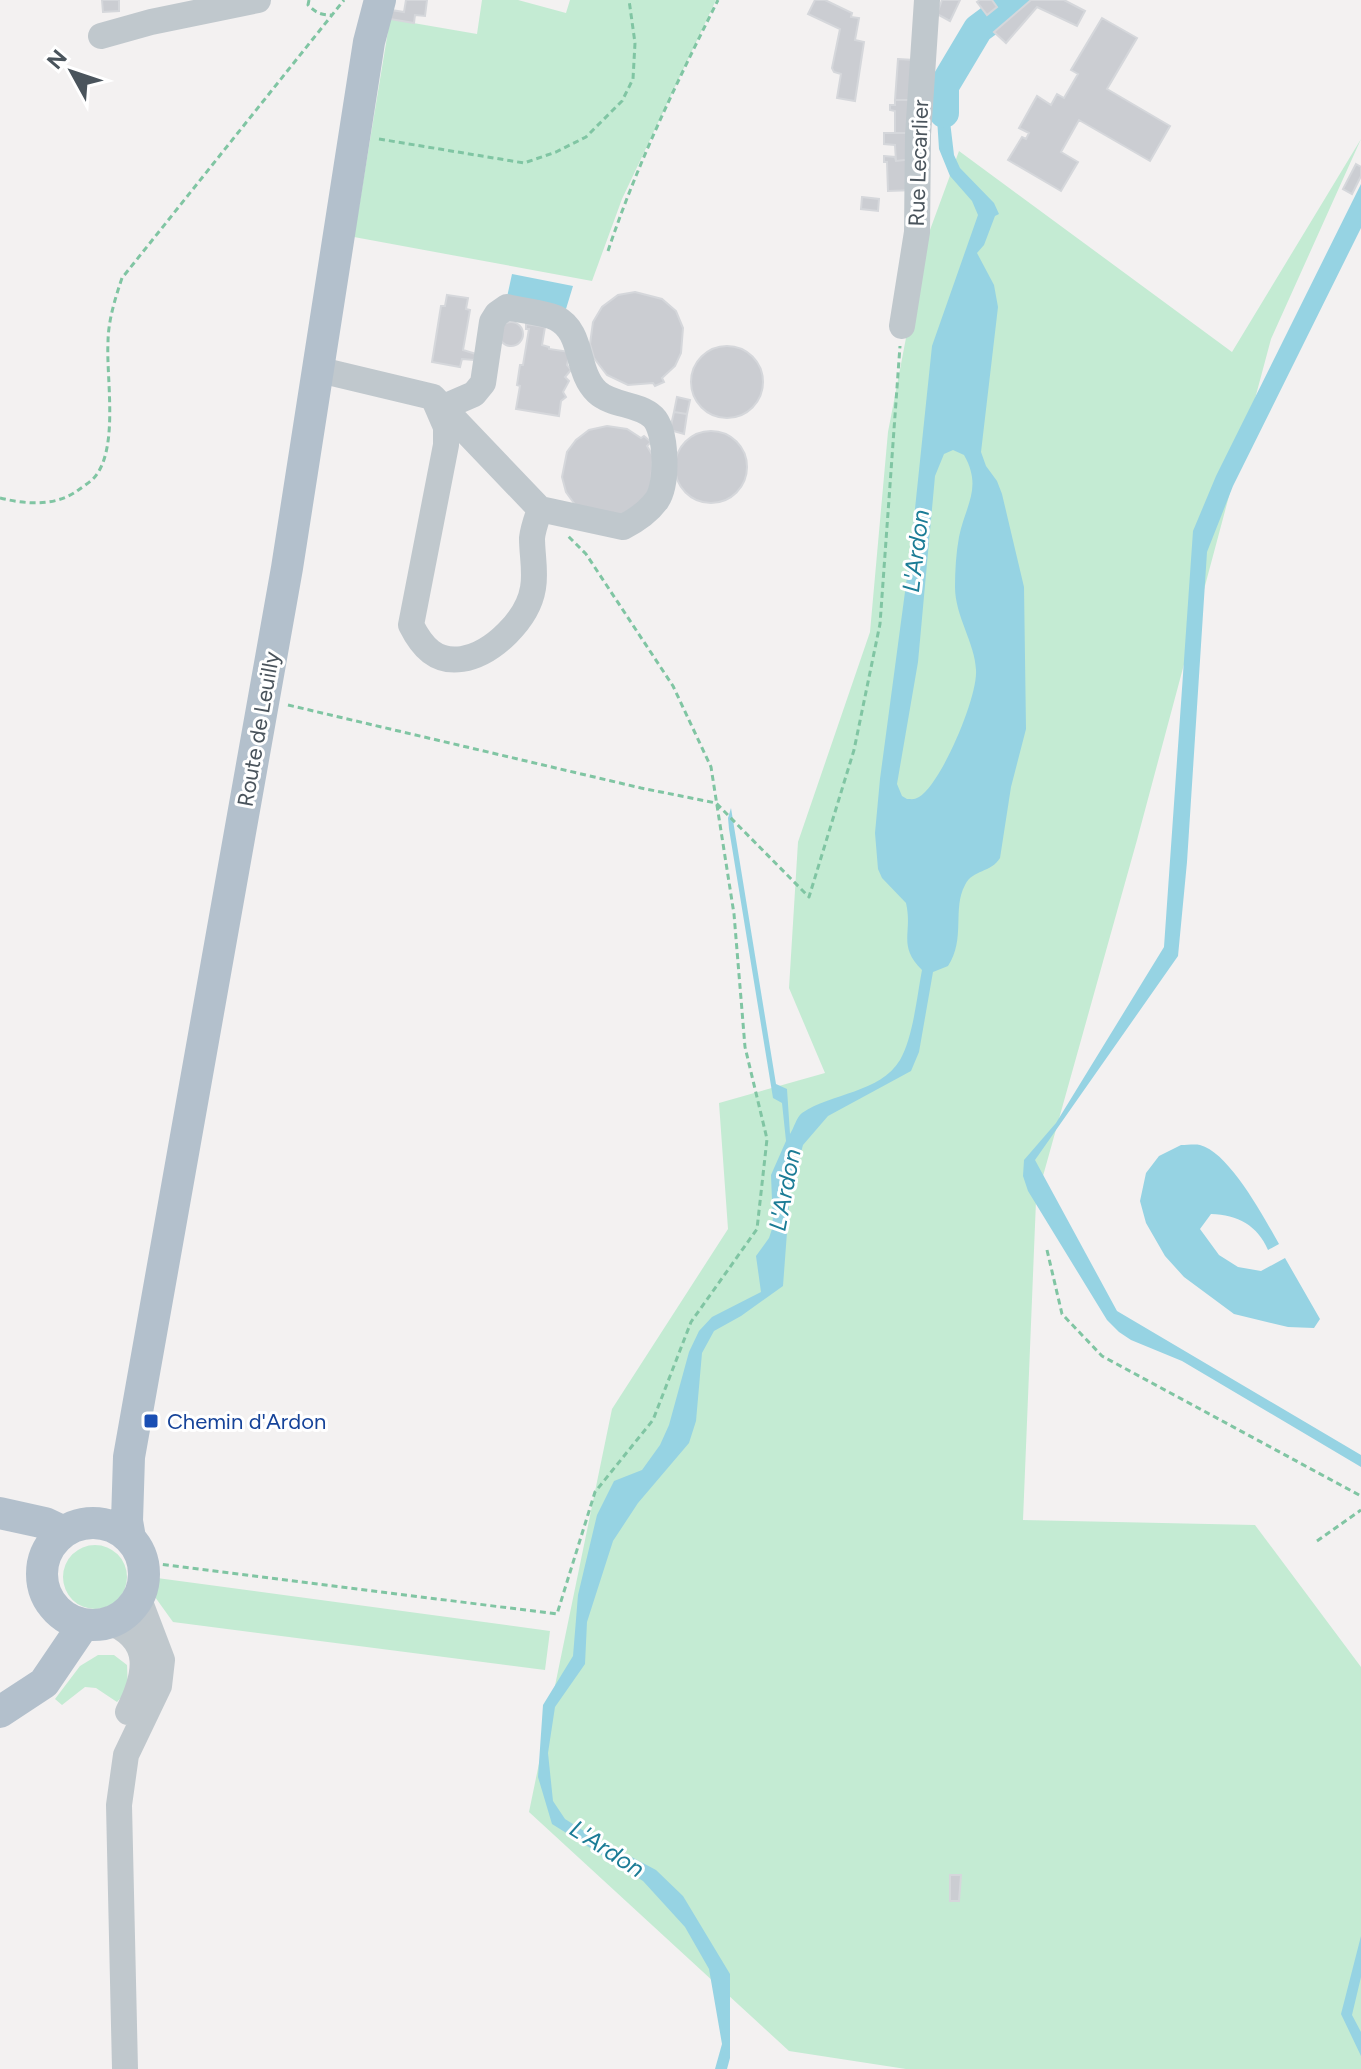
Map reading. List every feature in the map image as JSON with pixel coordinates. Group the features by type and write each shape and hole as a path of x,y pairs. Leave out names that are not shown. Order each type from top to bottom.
{"main road":[{"name":"Route de Leuilly","path":"129,1457 320,370 369,42 380,0"},
{"path":"0,1692 26,1678 39,1666 51,1639 54,1607 43,1581 44,1561 55,1540 78,1528 129,1457"},
{"path":"0,1712 44,1683 97,1623 131,1608 138,1597 143,1586 127,1521 129,1457"},
{"path":"0,1513 78,1528 105,1524 136,1550"},
{"path":"0,1525 22,1539 44,1561"},
{"path":"54,1607 73,1621 97,1623"}],"street":[{"path":"101,36 151,22 258,0"},
{"name":"Rue Lecarlier","path":"902,326 917,232 918,135 927,0"},
{"path":"320,370 439,402 474,394 483,383 492,322 497,314 507,307 554,317 565,324 575,339 585,378 595,390 605,398 649,413 655,419 663,435 664,477 658,499 635,521 623,527 540,509 439,402"},
{"path":"439,402 446,427 446,445 411,625 420,644 434,655 451,660 472,657 503,640 520,617 533,590 532,535 540,509"},
{"path":"119,1805 126,1755 159,1686 162,1660 138,1597"},
{"path":"97,1623 121,1627 138,1642 144,1660 141,1687 116,1746 114,1776 119,1805 125,2069"}],"path":[{"path":"309,0 308,5 314,11 333,15"},
{"path":"2,499 35,504 68,497 94,479 105,454 109,418 108,342 112,309 122,278 190,189 344,0"},
{"path":"355,135 524,163 556,152 586,137 622,101 633,79 635,43 629,0"},
{"path":"608,251 627,194 718,0"},
{"path":"263,699 716,803 809,897 854,750 880,624 902,326"},
{"path":"136,1550 557,1614 595,1492 653,1420 691,1322 757,1229 767,1139 745,1047 734,914 711,767 673,686 586,554 568,536"},
{"path":"1047,1250 1062,1314 1102,1356 1361,1496"},
{"path":"1317,1541 1361,1510"}],"green space":[{"path":"482,0 518,0 566,13 570,0 716,0 622,199 592,281 354,237 390,19 477,34"},
{"path":"1361,139 1271,339 1137,840 1036,1201 1023,1520 1255,1525 1361,1667 1361,2069 906,2069 789,2051 529,1812 612,1409 728,1229 719,1103 825,1073 789,988 798,842 870,632 888,432 923,249 959,151 1232,352"},
{"path":"89,1545 101,1545 118,1554 125,1565 125,1589 118,1600 101,1609 89,1609 77,1604 68,1595 63,1583 63,1571 68,1559 77,1550"},
{"path":"157,1578 550,1631 545,1670 173,1622 155,1597"},
{"path":"98,1655 114,1655 127,1665 128,1690 117,1702 96,1688 85,1687 62,1705 55,1699 80,1666"}],"water":[{"path":"1007,0 1022,0 987,29 961,67 951,61 978,18 981,20"},
{"path":"946,71 956,76 947,96 954,155 960,168 994,203 999,214 995,216 984,245 977,253 994,285 998,307 981,452 1002,494 1024,587 1026,729 1011,787 1000,858 968,880 961,894 953,956 948,966 933,972 919,1052 911,1071 828,1116 803,1145 790,1192 783,1286 714,1331 702,1353 696,1421 689,1443 638,1503 613,1541 587,1622 585,1664 555,1707 548,1753 553,1801 565,1819 656,1870 683,1896 730,1974 730,2058 727,2069 715,2069 722,2044 709,1969 685,1927 643,1881 552,1824 538,1777 543,1705 573,1656 578,1595 597,1515 614,1481 642,1470 660,1445 669,1425 689,1352 699,1331 712,1317 761,1292 756,1256 769,1238 773,1226 771,1175 786,1141 782,1103 773,1098 729,829 731,808 776,1084 787,1089 790,1134 802,1113 868,1086 891,1071 900,1060 911,1029 922,970 908,946 906,903 882,878 878,869 875,833 911,547 932,346 978,215 972,201 950,176 939,149 935,87","holes":["953,450 964,455 972,477 972,487 959,537 955,587 958,608 975,660 975,683 965,719 947,758 928,789 919,797 907,799 902,796 897,784 918,662 935,476 944,454"]},
{"path":"1361,184 1361,228 1233,486 1207,552 1178,956 1035,1160 1117,1311 1361,1455 1361,1467 1182,1361 1119,1332 1107,1320 1028,1191 1023,1176 1024,1160 1056,1123 1164,947 1193,531 1216,476"},
{"path":"512,274 573,286 566,309 507,297"},
{"path":"1181,1145 1200,1145 1223,1160 1245,1188 1279,1244 1268,1250 1264,1241 1246,1223 1221,1215 1211,1214 1200,1229 1219,1255 1238,1267 1261,1271 1285,1258 1320,1319 1314,1328 1288,1327 1234,1314 1184,1277 1165,1256 1146,1223 1140,1201 1146,1173 1159,1156"},
{"path":"1361,1936 1361,1977 1352,2015 1361,2032 1361,2056 1341,2014"}],"building":[{"path":"102,0 119,0 119,11 103,12"},
{"path":"406,0 427,0 425,16 415,15 414,23 390,19 391,10 404,12"},
{"path":"815,0 825,0 852,13 851,17 859,18 855,40 864,42 855,101 837,98 841,74 832,68 840,29 808,14"},
{"path":"942,0 960,0 950,21 937,14"},
{"path":"992,0 997,7 987,15 977,2"},
{"path":"1031,0 1064,0 1085,11 1077,26 1037,7 1006,43 994,32"},
{"path":"1102,18 1137,38 1107,89 1170,126 1150,161 1079,120 1061,152 1078,162 1061,191 1008,160 1022,137 1026,139 1029,133 1019,128 1037,96 1051,105 1057,94 1064,98 1078,74 1071,70"},
{"path":"898,59 914,60 911,100 895,100"},
{"path":"895,100 911,100 911,133 895,133 895,111 890,110 890,105 895,105"},
{"path":"884,133 911,133 913,159 896,161 895,145 884,144"},
{"path":"884,156 895,157 896,161 913,159 915,190 888,191"},
{"path":"1356,164 1361,167 1361,176 1352,194 1343,189"},
{"path":"862,197 879,199 878,211 861,209"},
{"path":"635,292 662,299 676,311 683,328 681,353 675,366 662,378 664,382 655,386 653,383 628,385 607,375 594,358 590,344 593,322 602,307 618,295"},
{"path":"447,295 468,298 466,309 470,310 463,350 476,354 474,360 462,359 460,367 432,362 441,306 445,306"},
{"path":"511,322 519,326 523,334 519,342 511,346 503,342 499,334 503,326"},
{"path":"526,324 545,327 542,345 570,352 567,365 571,370 565,377 569,381 563,392 566,397 561,401 559,416 516,409 520,365 523,365 529,329 526,329"},
{"path":"720,346 734,346 753,356 763,375 763,389 753,408 734,418 720,418 701,408 691,389 691,375 701,356"},
{"path":"677,397 690,400 687,414 674,412"},
{"path":"674,412 687,414 684,434 670,430"},
{"path":"607,426 627,429 641,438 644,436 651,442 647,446 653,456 650,495 617,519 576,506 566,492 562,477 567,452 576,440 589,430"},
{"path":"704,431 718,431 737,441 747,460 747,474 737,493 718,503 704,503 685,493 675,474 675,460 685,441"},
{"path":"950,1875 961,1875 959,1901 950,1901"}],"waterway":[{"name":"L'Ardon","path":"944,113 944,86 978,29 1017,0"}],"place":[{"name":"Chemin d'Ardon","path":"151,1421"}]}
